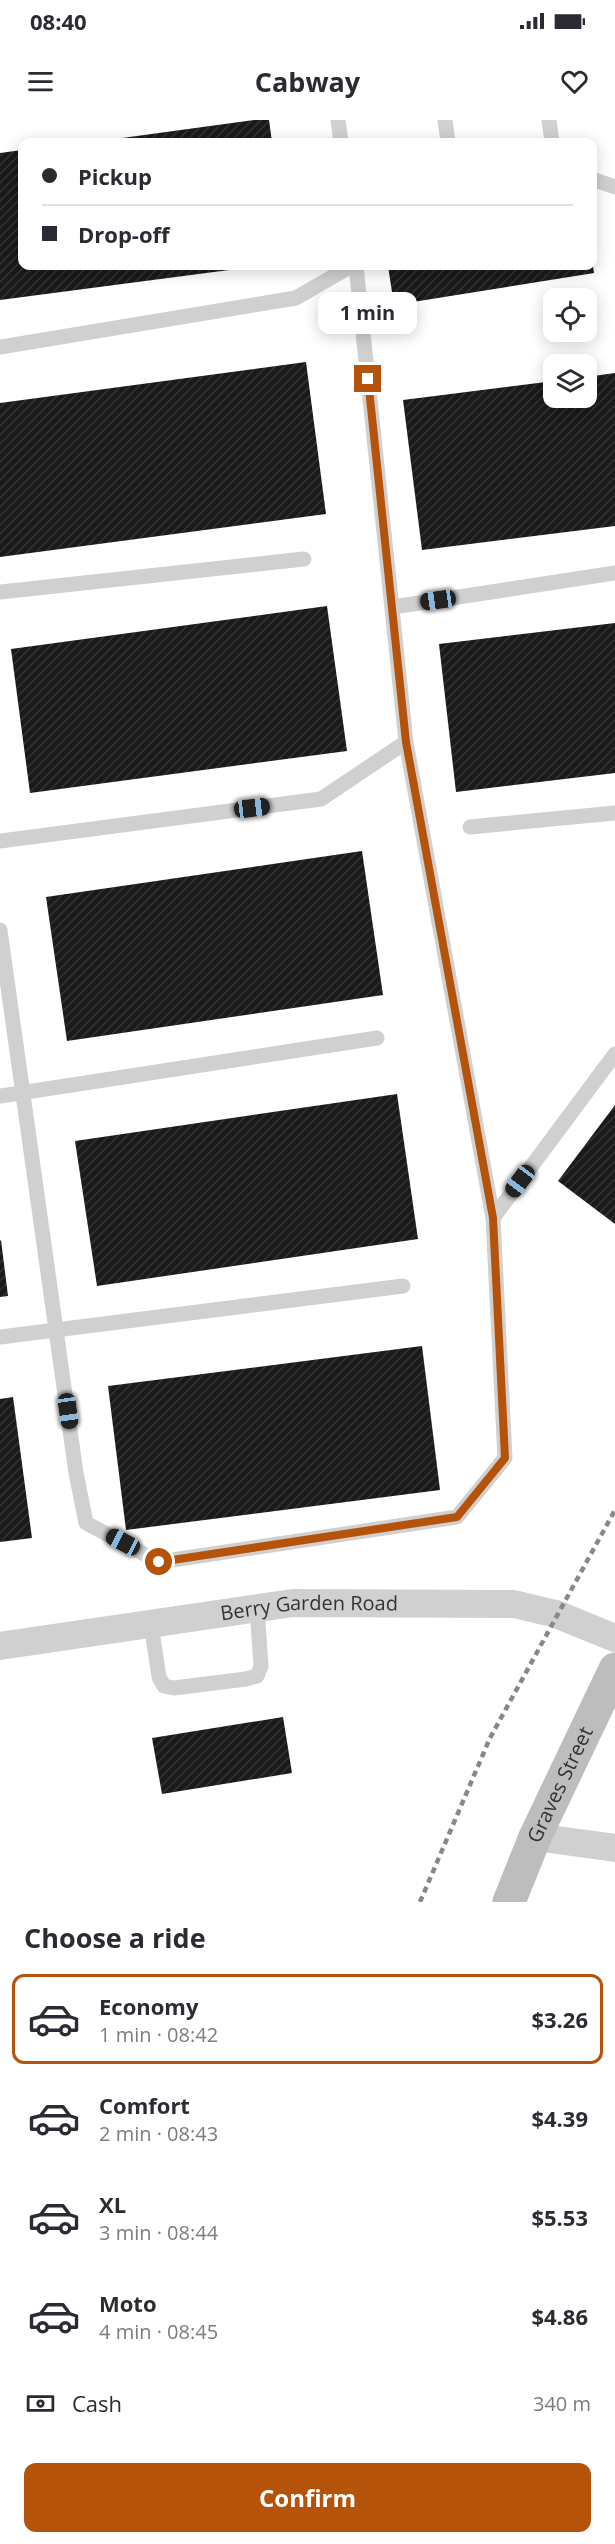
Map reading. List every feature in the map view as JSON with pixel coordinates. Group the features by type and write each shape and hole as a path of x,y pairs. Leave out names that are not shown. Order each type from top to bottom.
{"street":[{"name":"Berry Garden Road","path":"0,1646 293,1603 514,1604 556,1614 615,1638"},
{"name":"Graves Street","path":"509,1902 536,1837 615,1670"},
{"path":"536,1837 615,1848"}],"lane":[{"path":"338,120 340,138"},
{"path":"445,120 447,138"},
{"path":"549,120 551,138"},
{"path":"597,181 615,187"},
{"path":"0,347 296,298 344,270"},
{"path":"0,930 86,1523 159,1562 457,1517 505,1458 493,1218 406,742 356,270"},
{"path":"0,592 304,559"},
{"path":"393,607 615,573"},
{"path":"0,841 321,799 406,742"},
{"path":"470,827 615,813"},
{"path":"0,1096 377,1038"},
{"path":"493,1218 615,1054"},
{"path":"0,1337 56,1328 403,1286"},
{"path":"151,1624 159,1677 164,1686 174,1688 246,1679 257,1676 261,1666 256,1609"}],"building":[{"path":"254,120 269,120 271,138 122,138"},
{"path":"18,151 18,270 229,270 0,300 0,153"},
{"path":"389,270 594,270 594,273 394,305"},
{"path":"306,362 326,514 0,557 0,403"},
{"path":"615,373 615,526 422,550 403,400 543,382 543,408 597,408 597,375"},
{"path":"327,606 347,751 30,793 11,649"},
{"path":"615,623 615,773 456,792 439,644"},
{"path":"362,851 383,995 67,1041 46,897"},
{"path":"397,1094 418,1239 97,1286 75,1141"},
{"path":"615,1105 615,1224 558,1181"},
{"path":"0,1241 8,1296 0,1297"},
{"path":"422,1346 440,1490 126,1530 108,1386"},
{"path":"13,1397 32,1538 0,1542 0,1399"},
{"path":"283,1717 292,1773 162,1794 152,1738"}],"railway":[{"path":"420,1902 490,1738 615,1510"}],"route":[{"path":"159,1562 457,1517 505,1458 493,1218 406,742 368,379"}]}
